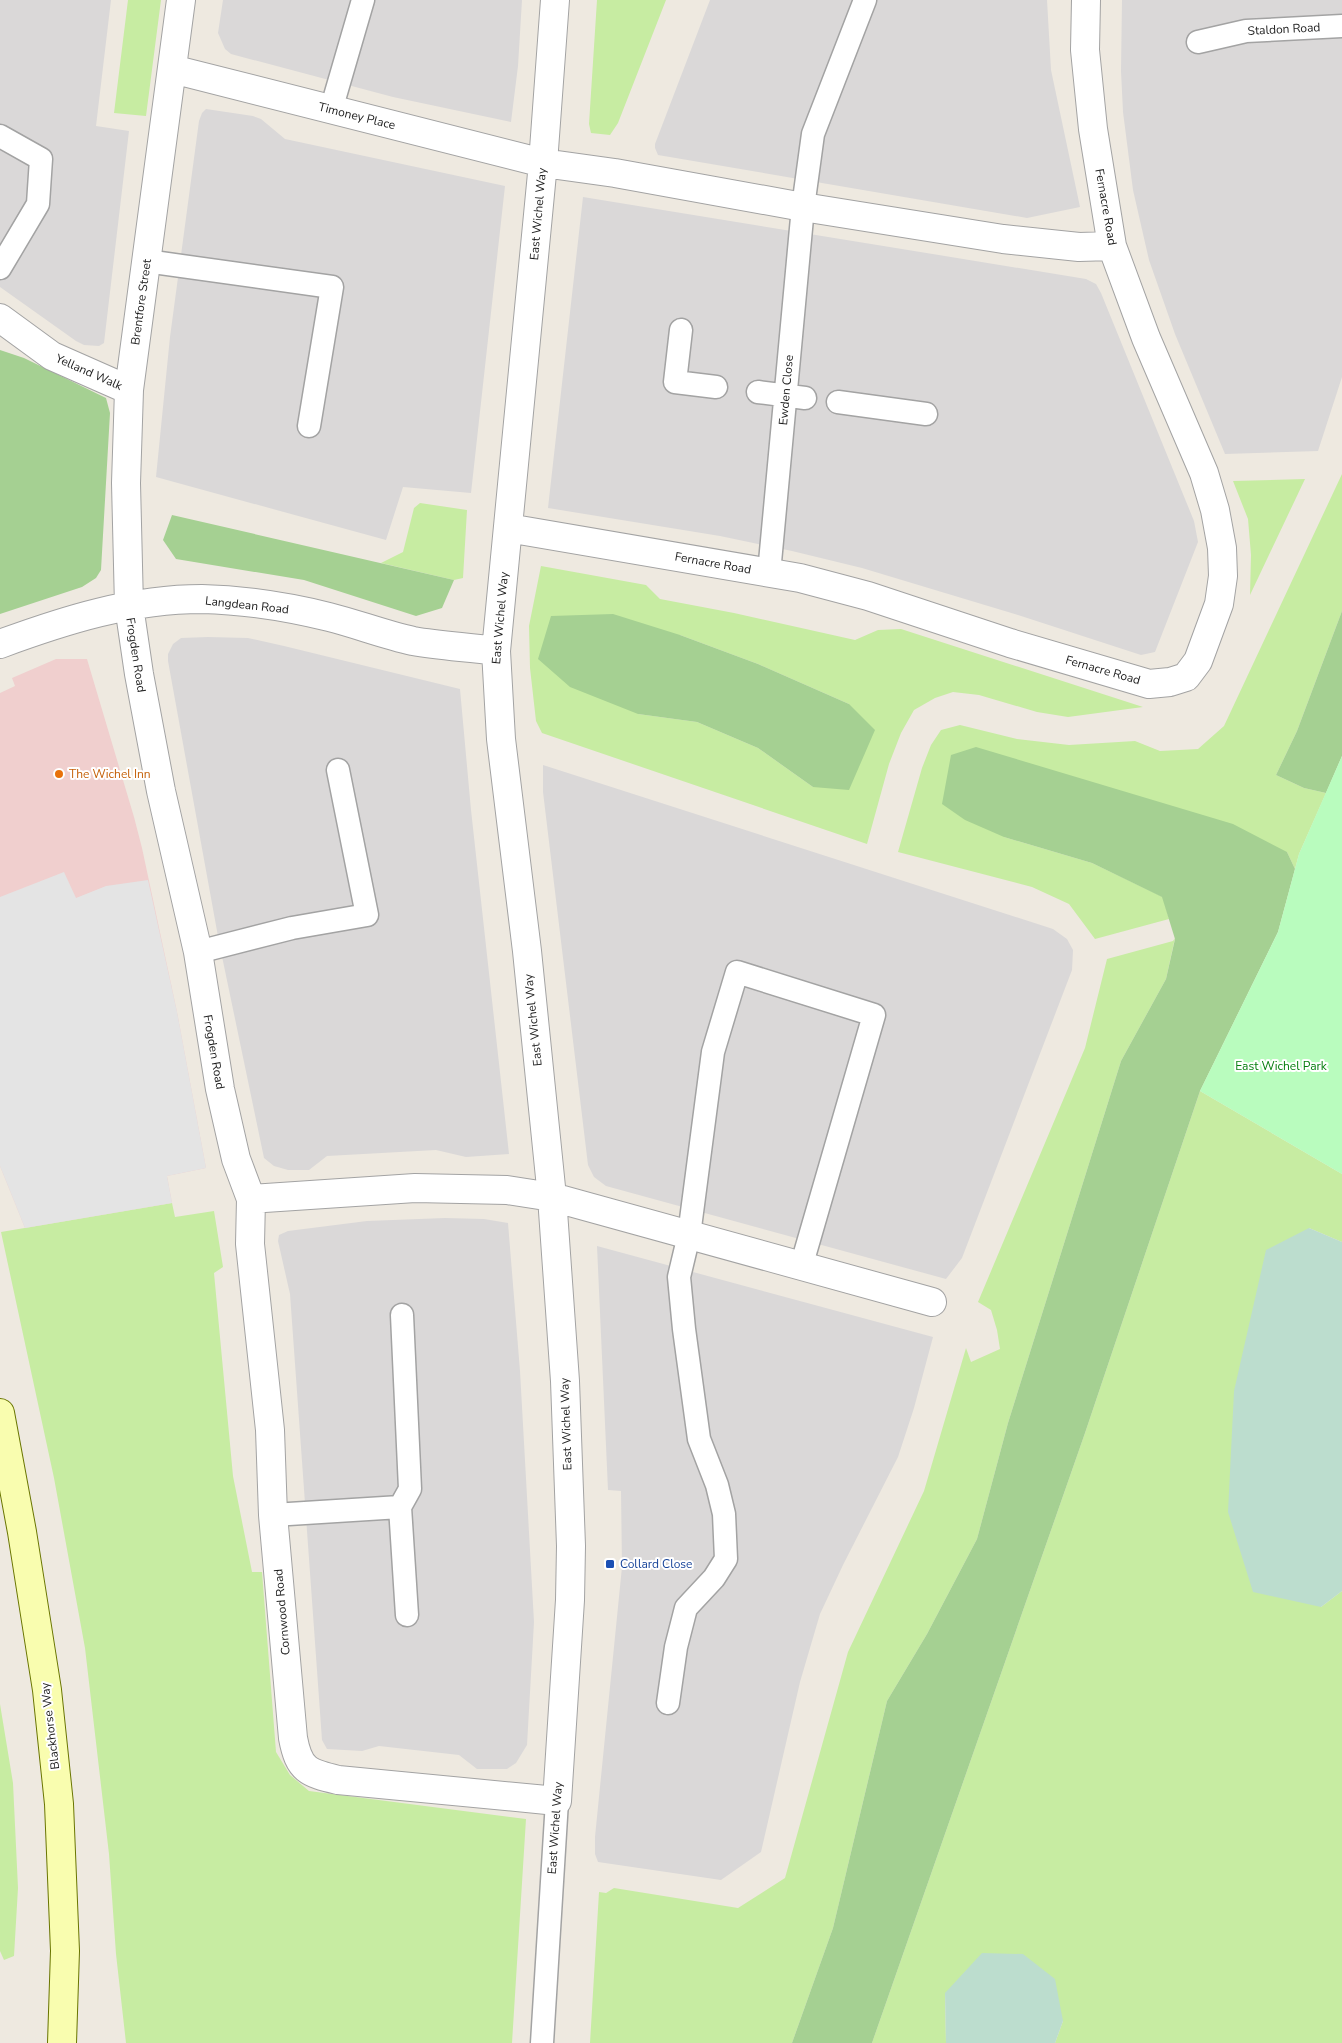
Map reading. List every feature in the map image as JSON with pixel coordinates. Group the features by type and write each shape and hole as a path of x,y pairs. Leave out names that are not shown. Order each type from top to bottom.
{"main road":[{"name":"Blackhorse Way","path":"0,1413 22,1532 47,1690 59,1804 66,1951 62,2043"}],"street":[{"name":"Brentfore Street","path":"129,606 126,483 129,390 181,0"},
{"name":"East Wichel Way","path":"555,0 543,163 496,650 500,739 527,950 552,1197 565,1381 571,1546 570,1600 557,1801"},
{"name":"Fernacre Road","path":"508,528 800,578 868,596 1010,643 1150,684 1170,682 1186,677 1198,662 1219,604 1224,576 1222,548 1215,510 1204,473 1146,338 1112,246 1093,129 1085,50 1086,0"},
{"name":"Timoney Place","path":"172,69 543,163"},
{"path":"543,163 615,173 803,207 1003,239 1079,247 1112,246"},
{"name":"Yelland Walk","path":"0,318 52,356 129,390"},
{"name":"Langdean Road","path":"0,644 99,612 129,606 183,600 252,603 329,617 413,641 496,650"},
{"name":"Frogden Road","path":"129,606 139,674 162,791 198,952 220,1089 236,1159 251,1199"},
{"path":"251,1199 424,1188 507,1190 552,1197 801,1268 932,1302"},
{"name":"Cornwood Road","path":"251,1199 250,1244 270,1430 274,1515 293,1738 296,1754 302,1766 315,1775 338,1780 557,1801"}],"lane":[{"path":"331,110 364,0"},
{"name":"Ewden Close","path":"769,573 795,397 803,207 813,134 865,0"},
{"name":"Staldon Road","path":"1198,42 1246,31 1342,26"},
{"path":"0,136 41,159 38,204 0,268"},
{"path":"146,261 332,287 309,426"},
{"path":"681,330 675,382 716,387"},
{"path":"758,392 795,397"},
{"path":"838,402 926,414"},
{"path":"198,952 292,928 367,915 338,770"},
{"path":"668,1703 676,1647 686,1608 714,1578 726,1559 724,1514 717,1485 699,1439 679,1277 689,1235 713,1052 737,972 874,1015 801,1268"},
{"path":"402,1315 410,1489 400,1507 407,1615"},
{"path":"274,1515 400,1507"},
{"name":"East Wichel Way","path":"542,2043 557,1801"}],"shaded area":[{"path":"0,0 111,0 96,126 129,131 104,343 99,346 84,345 76,341 0,287"},
{"path":"223,0 522,0 518,66 511,122 393,97 231,54 225,49 218,33"},
{"path":"710,0 1047,0 1051,70 1080,207 1027,218 658,155 655,144"},
{"path":"1122,0 1342,0 1342,377 1318,451 1225,454 1175,334 1149,260 1133,190 1123,112 1121,71"},
{"path":"206,109 253,116 261,119 285,139 505,186 471,493 403,487 386,540 156,477 170,337 199,121"},
{"path":"583,197 1086,279 1096,284 1194,521 1198,542 1155,652 1141,655 1018,615 862,568 792,551 720,536 548,508"},
{"path":"181,638 248,638 460,689 471,810 509,1154 466,1157 436,1150 327,1156 309,1170 288,1170 274,1166 264,1158 219,942 168,661 168,654 173,644"},
{"path":"56,659 87,659 134,817 177,1012 206,1168 167,1176 172,1203 25,1228 0,1166 0,693 15,686 12,678"},
{"path":"543,765 1053,929 1067,939 1073,950 1072,970 962,1258 946,1279 606,1186 594,1177 588,1165 543,792"},
{"path":"64,872 76,898 106,886 148,880 177,1012 206,1168 167,1176 172,1203 25,1228 0,1166 0,897"},
{"path":"445,1218 484,1219 508,1223 520,1371 534,1622 527,1745 516,1763 507,1769 477,1769 459,1755 379,1746 362,1751 327,1749 322,1740 290,1294 278,1241 279,1235 288,1231 367,1221"},
{"path":"597,1246 933,1337 914,1408 898,1457 820,1614 800,1682 761,1852 721,1880 598,1862 595,1854 595,1837 622,1567 621,1491 608,1490"}],"green space":[{"path":"128,0 161,0 146,116 114,113"},
{"path":"597,0 666,0 618,123 610,135 591,133 589,124"},
{"path":"0,350 24,358 106,398 110,413 101,570 96,578 82,587 0,614"},
{"path":"1342,474 1342,611 1297,731 1276,775 1304,788 1326,793 1299,854 1295,869 1287,852 1004,837 1092,863 1163,897 1169,919 1095,939 1069,904 1032,887 898,852 922,768 931,745 941,730 960,725 1017,739 1069,745 1135,741 1160,751 1198,749 1224,726"},
{"path":"1305,479 1250,595 1251,555 1248,519 1233,481"},
{"path":"420,503 467,510 463,578 454,580 381,563 403,552 414,508"},
{"path":"172,515 454,580 442,608 416,616 304,580 176,559 163,540"},
{"path":"541,566 646,585 660,599 734,613 855,640 878,630 901,629 1143,707 1068,717 1037,712 979,695 953,692 935,698 914,710 901,733 889,764 867,844 542,733 536,721 530,668 529,626","holes":["680,635 758,664 849,704 813,787 758,748 697,722 638,714"]},
{"path":"1342,611 1342,756 1326,793 1304,788 1276,775 1297,731"},
{"path":"613,614 680,635 758,664 849,704 875,730 849,790 813,787 758,748 697,722 638,714 570,687 538,659 551,616"},
{"path":"976,747 1233,824 1287,852 1295,869 1278,932 1200,1091 1085,1433 872,2043 792,2043 833,1928 887,1701 927,1634 977,1539 1008,1423 1121,1061 1166,979 1175,939 1162,897 1092,863 1004,837 965,820 942,804 951,755"},
{"name":"East Wichel Park","path":"1342,756 1342,1174 1200,1091 1278,932 1299,854"},
{"path":"1175,938 1166,979 1121,1061 1008,1423 977,1539 927,1634 887,1701 833,1928 792,2043 590,2043 599,1892 606,1893 614,1888 738,1908 785,1878 848,1652 924,1491 966,1348 971,1362 1000,1349 991,1310 978,1302 1085,1048 1107,959 1173,941"},
{"path":"1200,1091 1342,1174 1342,1242 1309,1228 1321,1607 1342,1591 1342,2043 1055,2043 1063,2021 945,1993 946,2043 872,2043 1085,1433"},
{"path":"172,1203 175,1217 214,1211 223,1267 214,1273 233,1476 252,1572 262,1572 276,1752 290,1775 309,1791 526,1819 512,2043 126,2043 116,1954 109,1854 85,1648 54,1478 1,1232"},
{"path":"1309,1228 1342,1242 1342,1591 1321,1607 1253,1592 1228,1512 1234,1391 1266,1250"},
{"path":"0,1704 13,1783 18,1888 14,1956 4,1960 0,1951"},
{"path":"982,1953 1023,1954 1055,1979 1063,2021 1055,2043 946,2043 945,1993"}],"place":[{"name":"The Wichel Inn","path":"59,774"},
{"name":"Collard Close","path":"610,1564"}]}
